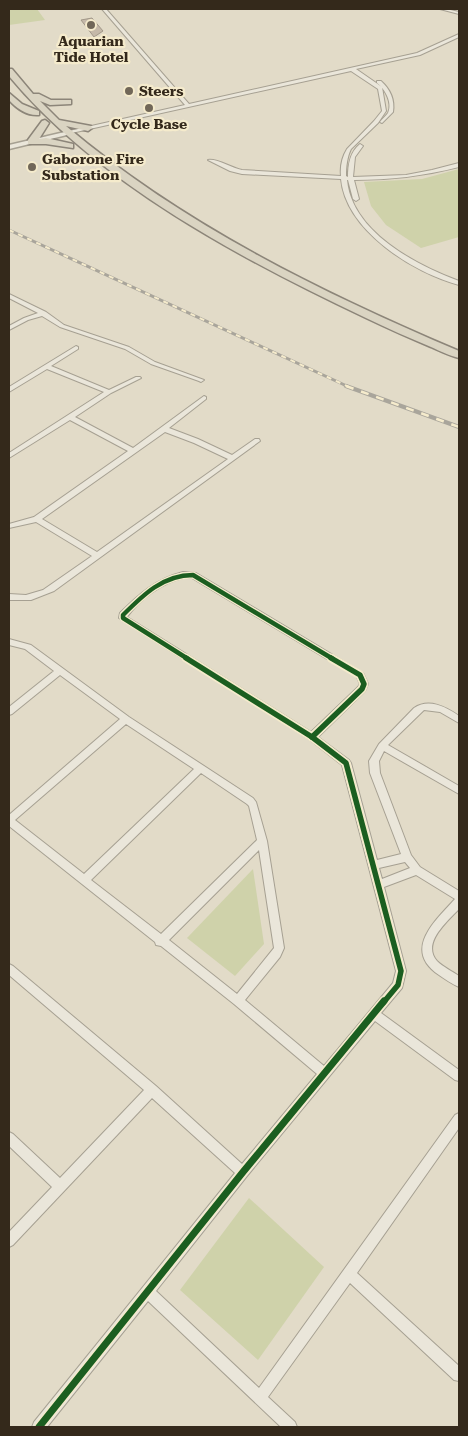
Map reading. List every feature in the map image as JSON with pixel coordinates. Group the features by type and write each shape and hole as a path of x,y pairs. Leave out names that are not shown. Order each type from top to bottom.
{"highway":[{"path":"9,71 20,85 84,147 147,192 230,244 332,298 459,356"},
{"path":"9,84 44,123 70,146 118,183 167,216 231,254 343,312 459,364"},
{"path":"20,85 42,100 71,105"},
{"path":"9,95 19,106 36,113"},
{"path":"57,121 88,128 82,135 84,147"},
{"path":"31,142 41,131 44,123"},
{"path":"31,142 46,141 70,146"}],"street":[{"path":"104,9 188,106"},
{"path":"442,9 459,13"},
{"path":"9,147 427,51 459,35"},
{"path":"365,75 369,65"},
{"path":"358,68 380,88 384,111 347,152 343,178 353,207 362,220 383,241 413,263 459,283"},
{"path":"352,69 386,88 391,111 354,152 351,167 355,198 376,227 410,255 459,278"},
{"path":"338,72 365,75"},
{"path":"211,160 242,172 343,178 413,176 459,165"},
{"path":"9,296 44,313 62,326 127,348 153,363 201,380"},
{"path":"9,328 26,319 44,313"},
{"path":"11,387 76,348"},
{"path":"47,367 109,392"},
{"path":"9,456 109,392 138,378"},
{"path":"9,526 37,519 164,429 204,398"},
{"path":"70,417 133,451"},
{"path":"164,429 232,458"},
{"path":"9,597 39,596 256,441"},
{"path":"37,519 97,555"},
{"path":"39,1427 243,1172 398,985 401,971 348,766 312,737 123,618 123,615 160,584 175,575 193,575 360,675 364,684 362,689 312,737"},
{"path":"9,642 28,647 126,719 250,800 256,814 262,841 279,948 238,1001"},
{"path":"9,712 61,670"},
{"path":"459,720 442,709 424,706 417,710 382,746 374,760 375,773 407,857 417,870 459,896"},
{"path":"126,719 9,821 160,942 238,1001 324,1073"},
{"path":"382,746 459,790"},
{"path":"84,880 201,768"},
{"path":"160,942 262,841"},
{"path":"374,865 407,857"},
{"path":"379,884 417,870"},
{"path":"459,902 429,937 426,946 427,956 432,964 459,982"},
{"path":"9,969 152,1090 243,1172"},
{"path":"374,1014 459,1076"},
{"path":"9,1241 152,1090"},
{"path":"260,1398 459,1119"},
{"path":"9,1138 60,1186"},
{"path":"348,1274 459,1375"},
{"path":"147,1291 290,1427"}],"green space":[{"path":"9,9 37,9 45,20 9,25"},
{"path":"459,169 459,237 421,248 386,225 371,206 364,182 422,179"},
{"path":"253,869 264,944 235,976 187,938"},
{"path":"249,1198 324,1267 258,1360 180,1290"}],"building":[{"name":"Aquarian Tide Hotel","path":"92,18 103,31 94,37 81,20"}],"railway":[{"path":"9,230 349,387"},
{"path":"346,386 459,427"}],"cycle path":[{"path":"39,1427 243,1172 398,985 401,971 346,763 312,737 123,618 123,615 154,587 173,577 193,575 360,675 364,684 362,689 312,737"}],"place":[{"name":"Aquarian Tide Hotel","path":"91,25"},
{"name":"Steers","path":"129,91"},
{"name":"Cycle Base","path":"149,108"},
{"name":"Gaborone Fire Substation","path":"32,167"}]}
